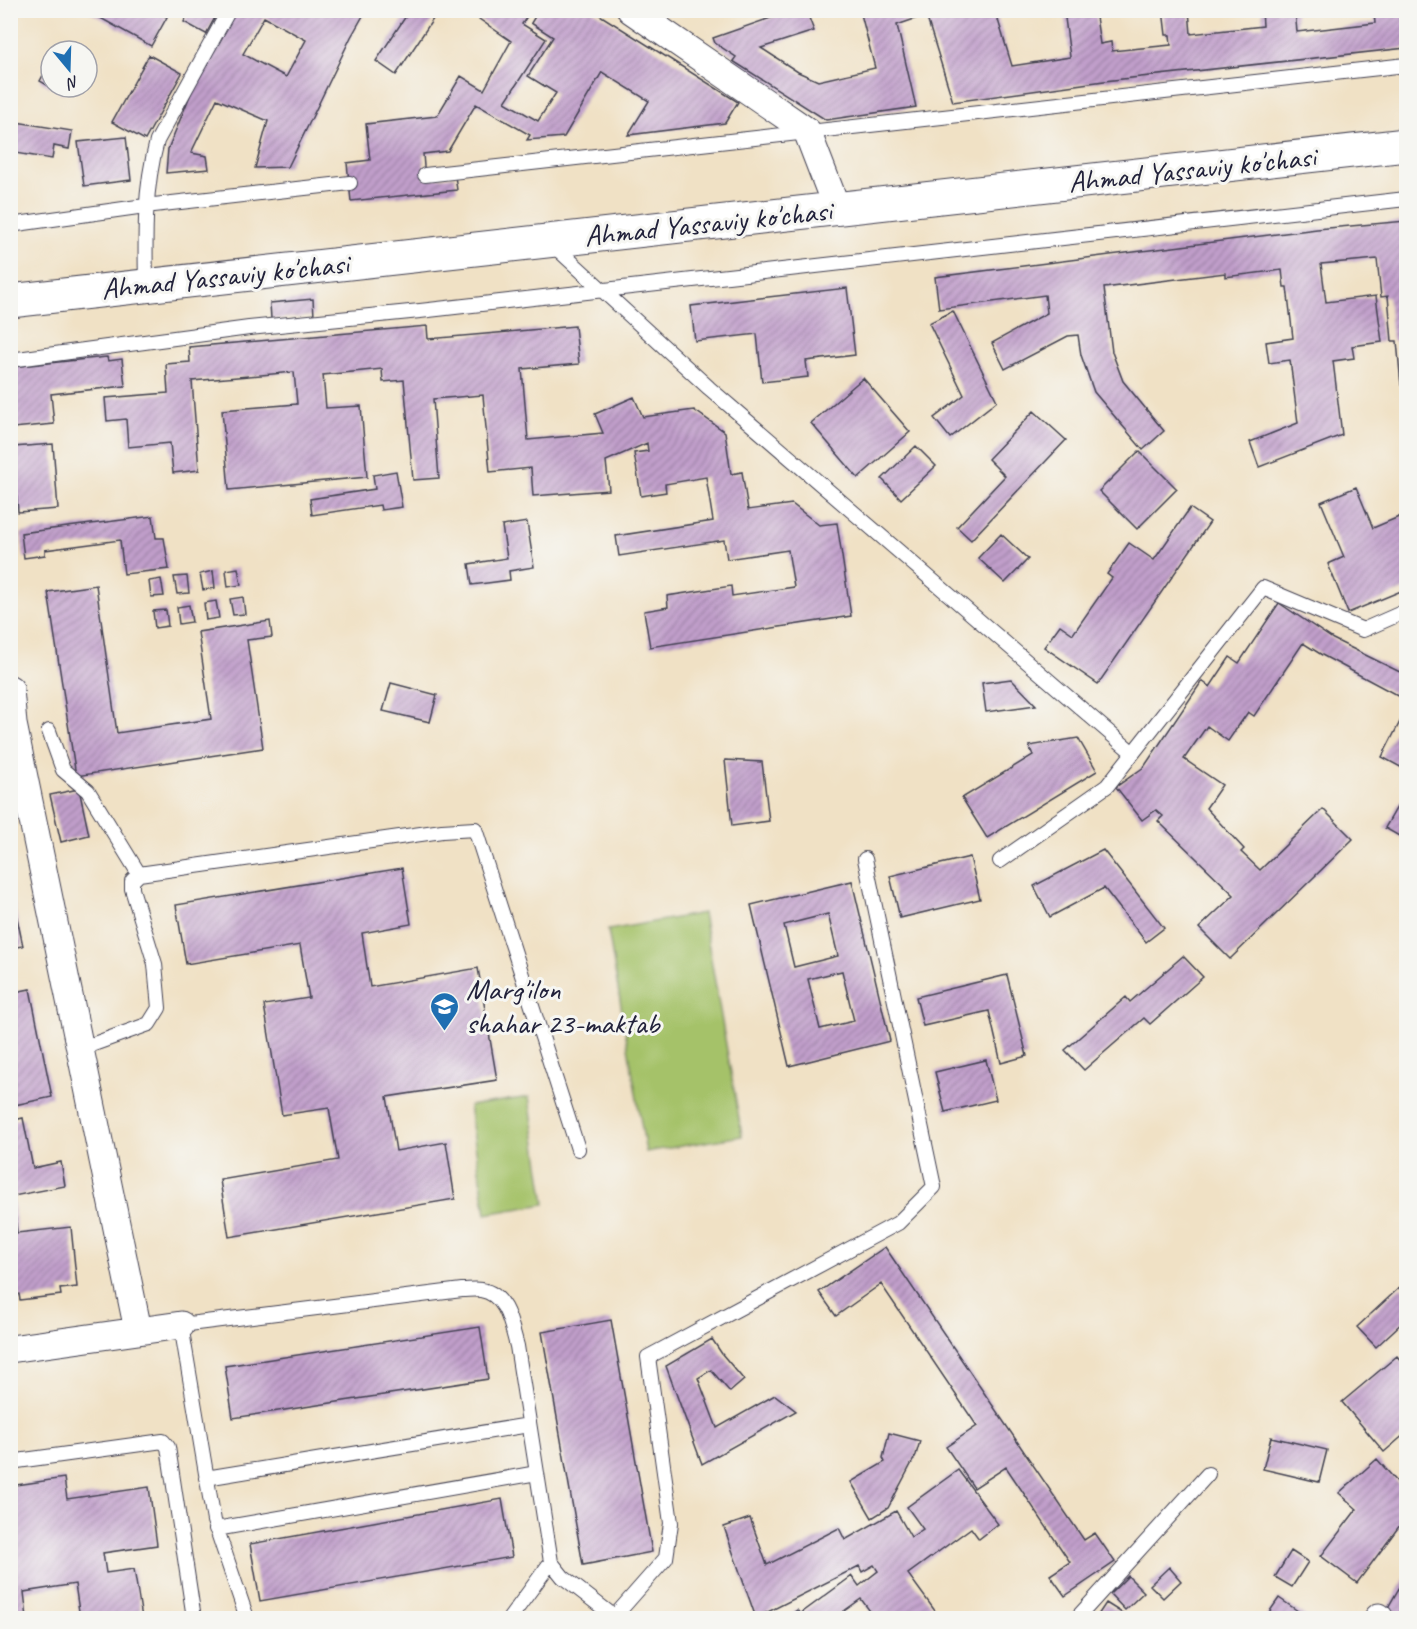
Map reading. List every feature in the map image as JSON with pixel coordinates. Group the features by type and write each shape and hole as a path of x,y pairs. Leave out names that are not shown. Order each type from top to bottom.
{"main road":[{"name":"Ahmad Yassaviy ko'chasi","path":"10,301 1407,145"}],"street":[{"path":"631,10 807,131 837,209"},
{"path":"10,689 12,724 138,1330"},
{"path":"10,1349 181,1325"}],"lane":[{"path":"146,285 145,206 157,141 229,10"},
{"path":"425,175 1407,65"},
{"path":"10,225 145,206 350,183"},
{"path":"10,360 249,328 1407,199"},
{"path":"547,240 709,388 1133,753"},
{"path":"1000,861 1107,786 1263,588 1363,630 1407,611"},
{"path":"49,731 63,770 88,791 140,874"},
{"path":"80,1049 149,1024 159,1008 154,964 132,889 132,881 140,874 442,831 475,829 578,1149"},
{"path":"247,1618 216,1529 181,1325 462,1290 482,1290 499,1299 509,1316 517,1347 551,1562 562,1577 615,1618 666,1558 671,1523 648,1358 898,1223 934,1187 865,859"},
{"path":"206,1478 529,1425"},
{"path":"10,1462 163,1440 168,1447 194,1618"},
{"path":"216,1529 537,1473"},
{"path":"1077,1618 1208,1474"},
{"path":"510,1618 551,1562"}],"green space":[{"path":"703,913 742,1136 646,1152 608,930"},
{"path":"529,1097 545,1204 486,1214 469,1106"}],"building":[{"path":"86,10 155,10 167,17 151,46"},
{"path":"190,10 219,10 206,34 184,22"},
{"path":"236,10 358,10 364,14 288,167 255,168 268,121 217,99 191,153 207,156 209,169 166,173 168,149 194,86","holes":["264,17 306,40 286,77 243,54"]},
{"path":"410,10 439,10 396,75 376,61"},
{"path":"466,10 531,10 522,24 546,39 505,102 538,121 556,93 528,76 553,37 531,23 539,10 592,10 738,102 725,123 628,135 649,101 602,72 564,137 527,140 530,135 476,104 448,151 423,154 425,179 455,176 457,190 351,201 347,163 370,160 366,124 437,116 461,76 484,90 511,41"},
{"path":"777,10 806,10 814,31 761,48 798,72 818,81 875,68 861,14 871,10 995,10 1012,66 1070,57 1064,10 1095,10 1100,44 1111,42 1112,51 1171,45 1170,35 1166,35 1163,10 1189,10 1191,34 1263,26 1262,10 1295,10 1297,32 1375,23 1374,13 1406,10 1406,48 1104,81 953,102 926,15 897,25 916,107 826,120 733,61 736,57 715,43 713,38 779,15"},
{"path":"149,55 182,73 145,140 112,122"},
{"path":"10,121 72,131 69,149 54,146 52,159 10,152"},
{"path":"126,137 131,180 84,186 78,142"},
{"path":"1406,221 1406,385 1401,385 1397,341 1392,341 1388,296 1381,297 1377,259 1321,264 1326,302 1376,296 1382,342 1352,346 1354,358 1333,361 1342,435 1259,467 1250,442 1298,423 1290,360 1269,363 1266,342 1293,338 1287,287 1284,287 1282,270 1225,277 1225,273 1104,288 1112,352 1123,381 1164,431 1143,450 1094,392 1081,355 1078,335 1068,336 1005,369 992,343 1047,313 1045,295 939,309 935,277 1317,229"},
{"path":"847,288 855,355 806,361 808,377 762,382 757,334 695,341 691,306"},
{"path":"313,299 314,316 271,319 270,303"},
{"path":"953,311 997,401 950,438 934,418 964,395 929,323"},
{"path":"427,326 428,339 575,326 579,364 522,369 528,440 603,433 595,414 634,397 643,417 694,410 725,432 731,474 742,472 748,510 792,504 819,525 837,523 851,616 650,647 644,611 668,607 667,596 731,586 732,596 794,587 788,550 727,559 724,540 619,556 616,536 713,521 706,477 665,484 666,492 641,496 634,453 648,451 647,443 606,461 609,490 533,496 531,468 490,472 483,395 433,399 439,478 413,480 404,380 383,382 382,369 323,375 326,408 361,406 367,477 229,490 222,410 297,404 294,372 192,381 199,470 173,473 170,443 128,447 126,419 107,421 105,398 168,393 166,364 190,362 189,347"},
{"path":"107,357 108,361 122,359 125,386 51,394 54,424 13,428 10,367"},
{"path":"863,378 910,432 858,478 811,423"},
{"path":"1034,411 1066,440 971,540 957,527 1005,476 988,459"},
{"path":"53,444 58,509 18,512 13,447"},
{"path":"916,446 936,466 901,499 882,479"},
{"path":"1139,451 1177,489 1137,529 1099,491"},
{"path":"396,471 402,507 381,510 380,505 312,515 310,499 375,489 373,475"},
{"path":"1356,487 1373,528 1406,514 1406,589 1348,613 1328,564 1344,557 1321,502"},
{"path":"1190,508 1210,522 1098,684 1044,647 1060,625 1073,634 1112,578 1107,574 1129,543 1154,560"},
{"path":"153,516 156,538 164,538 169,569 124,574 120,540 45,550 45,555 24,558 21,533"},
{"path":"527,522 534,567 509,571 510,580 472,585 469,564 507,558 502,526"},
{"path":"1001,534 1028,559 1005,583 978,558"},
{"path":"238,568 241,585 228,587 226,570"},
{"path":"213,571 215,588 203,590 200,574"},
{"path":"187,576 189,593 177,594 174,577"},
{"path":"161,579 164,596 151,597 149,581"},
{"path":"96,585 117,733 211,719 198,632 270,621 272,637 247,640 263,748 76,776 48,592"},
{"path":"243,597 245,614 233,615 230,599"},
{"path":"216,601 219,618 206,620 204,603"},
{"path":"1279,603 1333,639 1406,675 1406,700 1303,643 1254,716 1248,712 1228,741 1207,726 1184,759 1222,785 1206,808 1244,849 1241,852 1260,870 1323,809 1353,839 1230,959 1199,928 1234,895 1158,821 1163,816 1156,810 1142,820 1116,787 1144,767 1202,681 1210,687 1230,657 1239,663"},
{"path":"189,605 192,622 179,624 177,607"},
{"path":"166,610 168,626 155,628 153,611"},
{"path":"1011,679 1036,705 986,712 982,683"},
{"path":"391,683 437,695 430,722 383,711"},
{"path":"1406,710 1406,770 1382,757"},
{"path":"1078,738 1097,771 987,838 962,798 1033,755 1029,746"},
{"path":"725,760 762,762 769,821 732,826"},
{"path":"79,789 89,835 61,842 50,795"},
{"path":"1401,800 1406,803 1406,840 1385,828"},
{"path":"1103,850 1164,928 1146,942 1104,888 1050,917 1034,886"},
{"path":"970,857 980,899 900,918 890,876"},
{"path":"402,868 411,924 362,933 370,987 478,968 497,1080 387,1097 396,1151 446,1142 455,1199 229,1237 220,1180 338,1160 329,1108 282,1115 264,1005 309,998 300,945 186,964 176,905"},
{"path":"852,881 890,1041 789,1066 751,905","holes":["828,914 838,956 794,967 784,925","842,971 854,1021 820,1029 808,979"]},
{"path":"10,885 23,946 10,948"},
{"path":"1183,956 1203,977 1150,1024 1144,1018 1084,1070 1065,1050 1126,997 1130,1002"},
{"path":"1007,975 1027,1056 1001,1063 989,1011 923,1026 916,997"},
{"path":"30,989 52,1097 10,1106 10,993"},
{"path":"986,1060 996,1100 945,1112 935,1072"},
{"path":"23,1118 33,1168 61,1162 65,1186 13,1196 17,1233 71,1227 77,1287 60,1289 61,1295 20,1300 19,1294 10,1295 10,1121"},
{"path":"885,1247 1084,1540 1095,1533 1115,1562 1065,1596 1050,1575 1070,1562 1006,1467 974,1488 946,1447 977,1426 881,1284 836,1316 819,1292"},
{"path":"1401,1286 1406,1292 1406,1319 1376,1347 1357,1327"},
{"path":"611,1320 652,1552 583,1565 542,1332"},
{"path":"480,1327 488,1379 233,1418 225,1366"},
{"path":"712,1339 744,1380 730,1392 711,1370 698,1378 717,1428 775,1395 796,1411 702,1464 666,1366"},
{"path":"1397,1356 1406,1367 1406,1433 1384,1452 1342,1402"},
{"path":"889,1433 920,1441 916,1455 888,1508 872,1518 851,1482 885,1462 883,1458"},
{"path":"1271,1437 1327,1450 1319,1482 1263,1469"},
{"path":"1377,1459 1406,1492 1406,1517 1357,1583 1321,1556 1357,1509 1339,1493"},
{"path":"958,1470 998,1524 979,1539 971,1528 908,1574 938,1615 933,1618 875,1618 861,1599 834,1618 786,1618 797,1610 800,1614 852,1576 859,1586 878,1571 874,1565 862,1572 859,1566 756,1618 724,1527 750,1518 767,1565 839,1528 845,1540 896,1511 911,1537 923,1529 907,1507"},
{"path":"64,1478 67,1499 149,1487 157,1545 103,1553 106,1573 134,1569 142,1618 80,1618 75,1584 24,1592 27,1618 10,1618 10,1534 13,1534 10,1518 10,1486"},
{"path":"502,1499 512,1557 260,1601 250,1544"},
{"path":"1291,1551 1308,1562 1292,1587 1275,1577"},
{"path":"1169,1567 1181,1581 1163,1598 1150,1585"},
{"path":"1128,1576 1144,1592 1125,1610 1110,1594"},
{"path":"1406,1576 1406,1618 1382,1618"},
{"path":"1279,1598 1308,1618 1265,1618"},
{"path":"1106,1603 1130,1618 1096,1618"}],"place":[{"name":"Marg'ilon shahar 23-maktab","path":"445,1032"}]}
